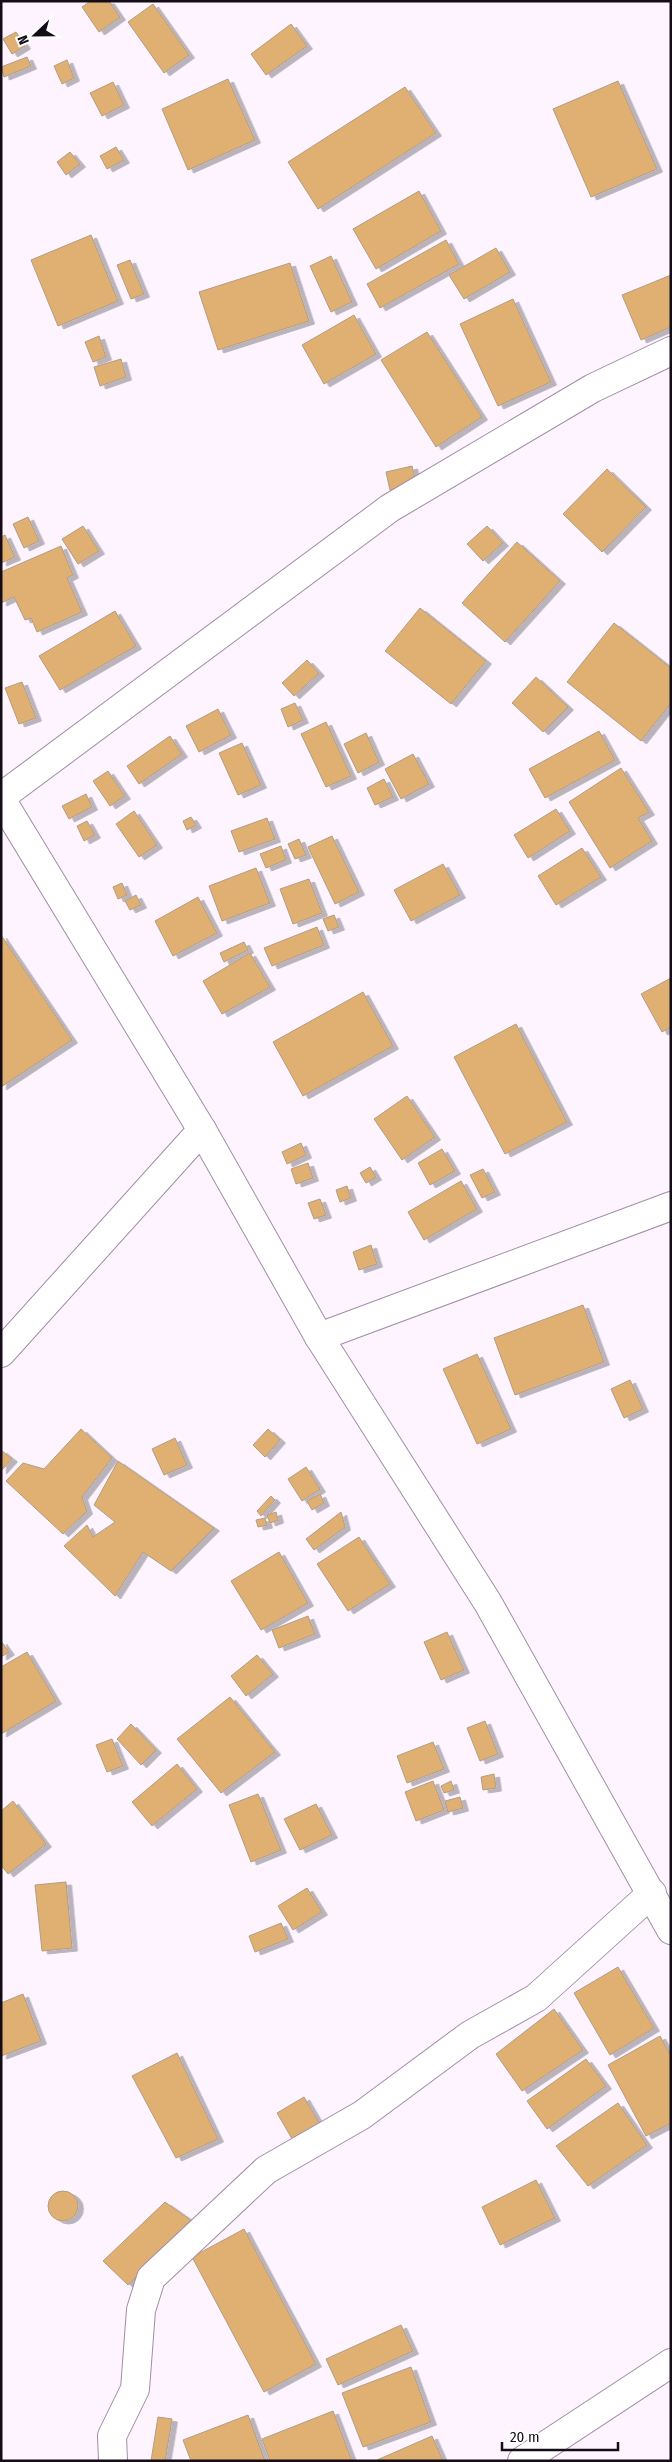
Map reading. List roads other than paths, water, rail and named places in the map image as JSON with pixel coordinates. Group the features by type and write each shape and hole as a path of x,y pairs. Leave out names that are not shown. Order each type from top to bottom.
{"street":[{"path":"671,352 593,388 390,508 1,798 202,1130 320,1337 488,1603 671,1930"},
{"path":"1,1353 202,1130"},
{"path":"320,1337 671,1206"},
{"path":"113,2461 112,2436 135,2389 142,2310 151,2278 266,2170 362,2115 470,2035 536,1998 652,1893"},
{"path":"522,2461 671,2363"}]}
